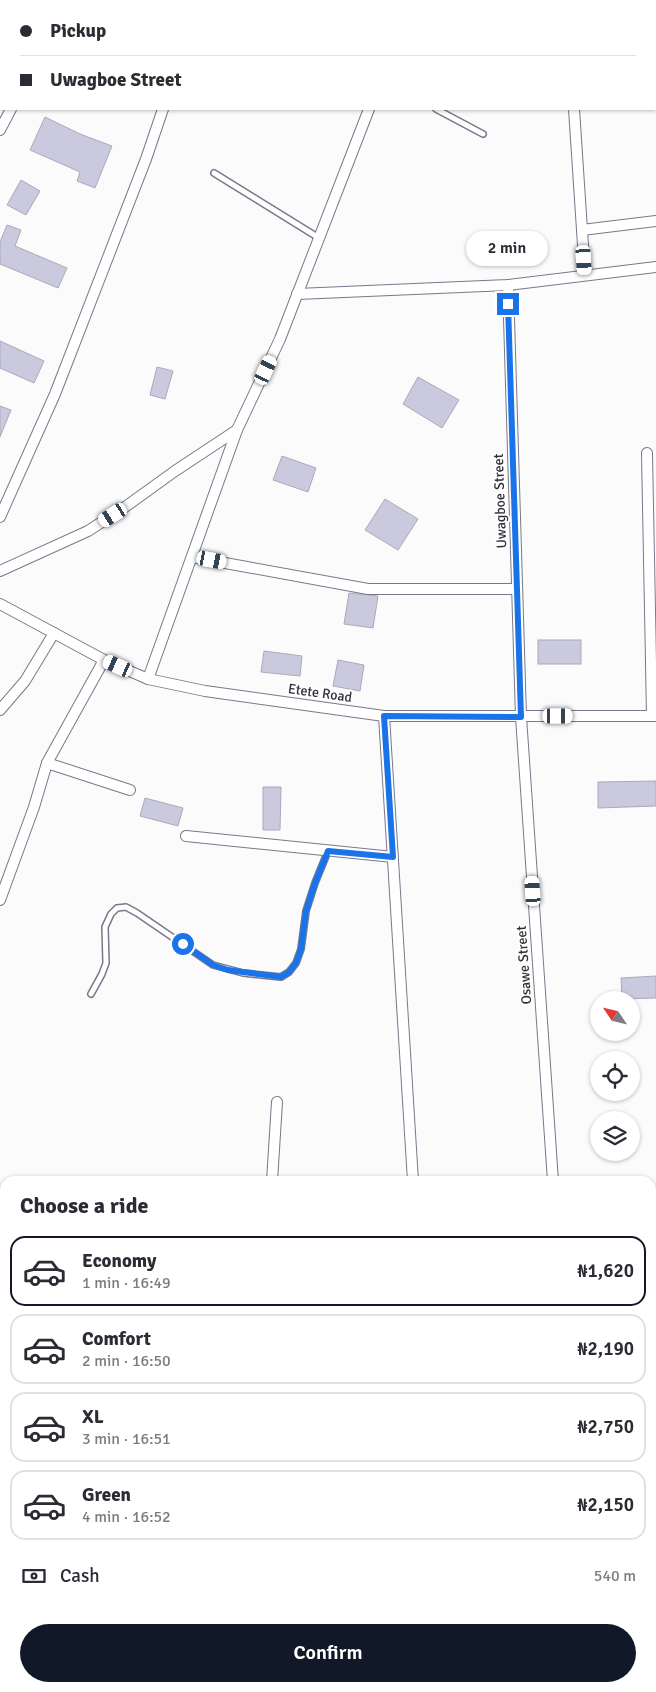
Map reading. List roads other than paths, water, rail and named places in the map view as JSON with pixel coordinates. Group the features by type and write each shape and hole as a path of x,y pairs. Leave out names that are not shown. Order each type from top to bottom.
{"street":[{"path":"0,130 10,110"},
{"path":"0,517 55,394 146,159 163,110"},
{"path":"148,679 237,430 280,339 369,110"},
{"path":"574,110 586,276"},
{"path":"582,230 656,221"},
{"path":"297,294 508,285 656,267"},
{"name":"Uwagboe Street","path":"508,285 521,717"},
{"path":"0,571 88,531 125,507 175,470 237,430"},
{"path":"647,453 654,716"},
{"path":"192,557 368,589 516,589"},
{"name":"Etete Road","path":"0,604 104,660 148,679 205,691 384,716 654,716"},
{"path":"0,710 25,681 54,633"},
{"path":"0,900 34,807 47,763 104,660"},
{"path":"384,716 413,1176"},
{"name":"Osawe Street","path":"521,717 553,1176"},
{"path":"47,763 130,790"},
{"path":"186,836 393,857"},
{"path":"272,1176 277,1102"}],"lane":[{"path":"438,110 483,134"},
{"path":"214,174 319,238"},
{"path":"91,994 106,963 105,927 111,914 118,908 126,907 213,965 243,973 281,977 289,972 296,963 301,949 306,911 328,851"}]}
